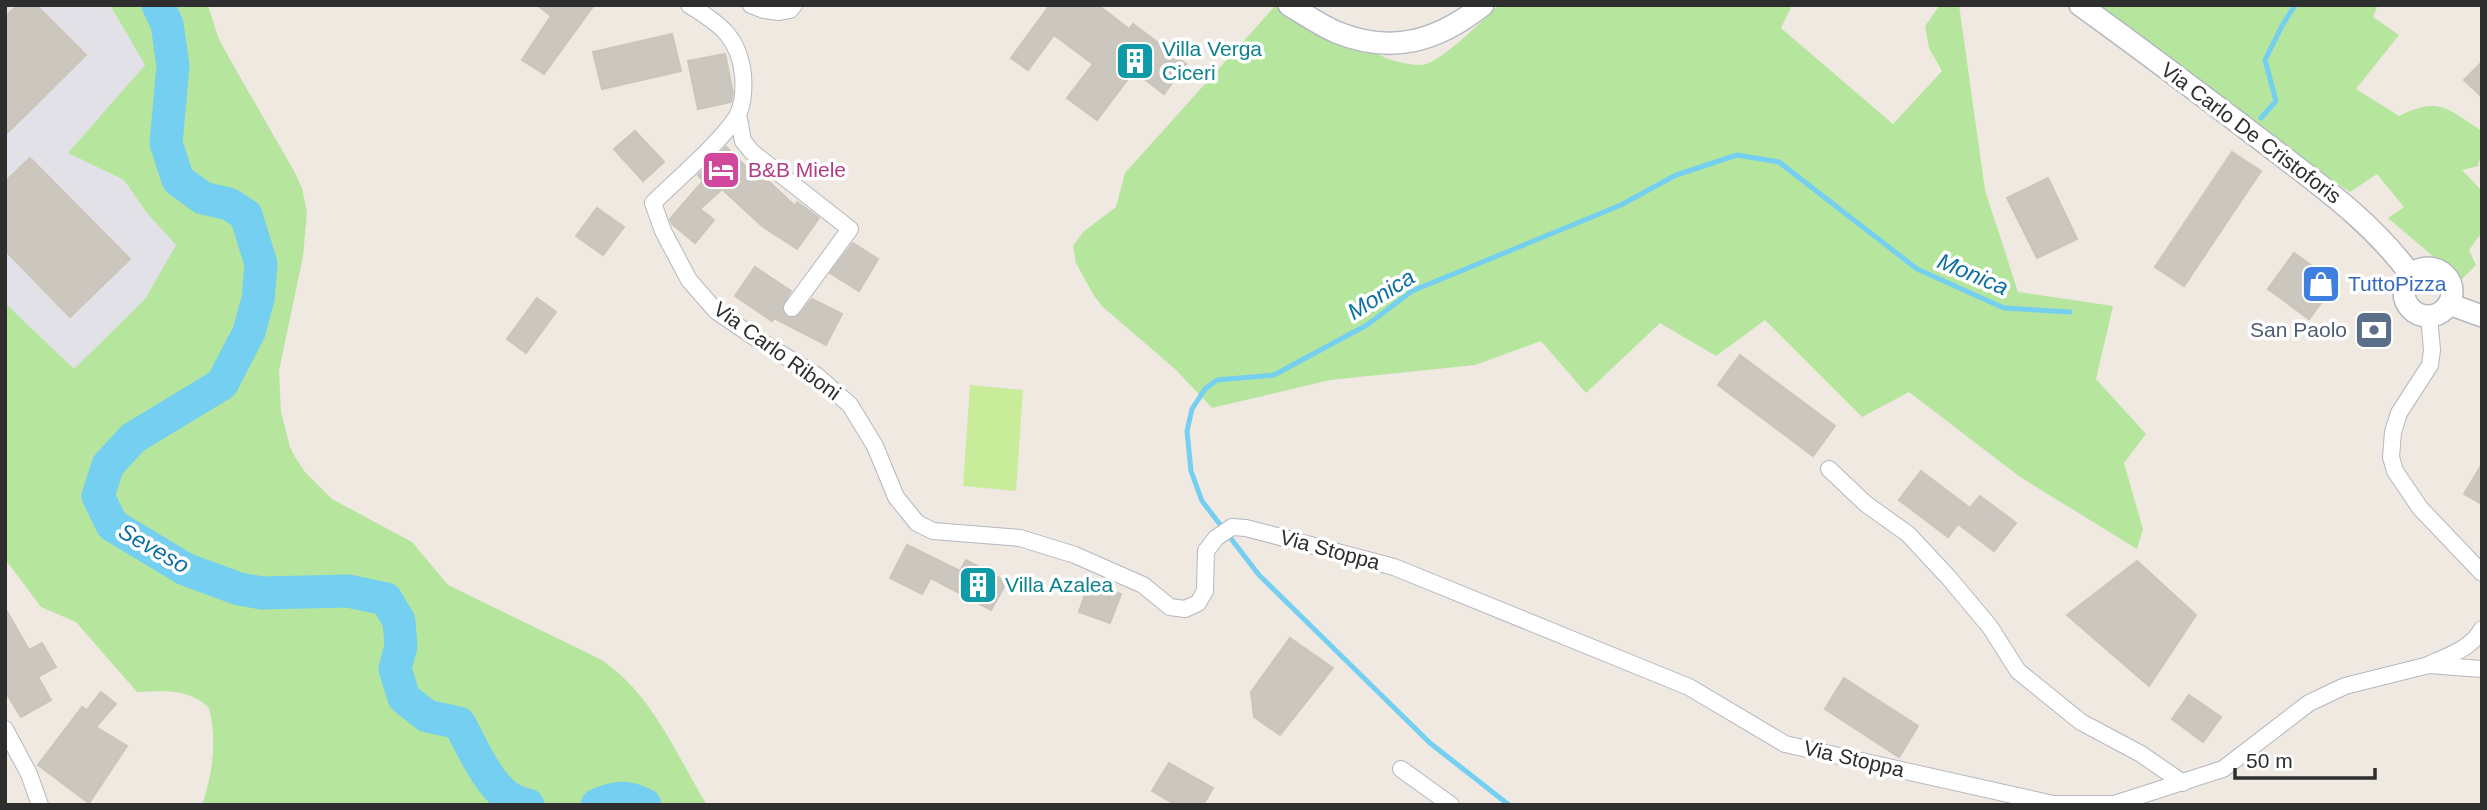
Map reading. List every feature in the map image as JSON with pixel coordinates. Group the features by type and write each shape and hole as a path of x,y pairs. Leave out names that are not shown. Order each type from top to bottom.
{"main road":[{"path":"1289,5 1337,32 1396,45 1431,37 1461,22 1483,5"},
{"name":"Via Carlo De Cristoforis","path":"2080,5 2169,69 2360,216 2395,253 2411,275"},
{"path":"2424,268 2440,270 2450,281 2452,296 2449,304 2437,314 2428,316 2415,312 2406,301 2404,287 2411,275 2424,268"},
{"path":"2449,304 2482,316"}],"street":[{"path":"689,5 721,26 732,38 738,51 744,94 738,114 743,141 752,152 849,229 792,308"},
{"path":"751,5 779,12 790,10 794,5"},
{"name":"Via Carlo Riboni","path":"738,114 722,136 653,203 663,231 689,280 716,311 816,375 850,405 875,446 895,497 917,523 933,531 1020,538 1075,555 1143,585 1170,607 1185,609 1198,603 1205,591 1206,551 1216,538 1232,527"},
{"path":"2428,316 2432,350 2430,365 2399,413 2393,432 2391,457 2395,471 2420,508 2482,573"},
{"path":"1829,469 1866,504 1908,534 1990,627 2018,671 2081,722 2141,754 2183,783"},
{"name":"Via Stoppa","path":"1232,527 1246,528 1394,567 1689,687 1785,744 2053,804 2114,804 2223,769 2309,703 2345,686 2429,665 2482,668"},
{"path":"2429,665 2462,649 2478,636 2482,629"},
{"path":"5,729 29,774 40,805"},
{"path":"1401,769 1451,805"}],"shaded area":[{"path":"5,5 110,5 145,65 68,153 124,180 148,213 177,245 145,299 74,369 5,303"}],"green space":[{"path":"110,5 208,5 218,37 302,188 307,212 303,256 279,371 281,412 290,447 305,472 332,499 412,542 448,585 600,659 619,673 649,707 707,805 202,805 213,756 209,708 184,694 166,691 137,692 76,622 41,607 5,559 5,303 74,369 145,299 176,245 147,213 124,180 68,153 145,65"},
{"path":"1276,5 1388,59 1417,65 1434,61 1443,55 1499,5 1792,5 1781,28 1893,124 1942,71 1929,48 1925,26 1940,5 1959,5 1985,190 2018,292 2113,306 2096,379 2146,434 2124,463 2143,529 2137,549 2020,477 1909,392 1862,417 1765,320 1716,356 1660,323 1586,393 1541,341 1475,365 1330,380 1212,408 1175,369 1103,307 1076,263 1073,246 1083,232 1116,207 1125,173"},
{"path":"2096,5 2378,5 2373,17 2399,35 2356,89 2399,116 2434,106 2451,111 2482,131 2478,166 2462,170 2482,191 2482,232 2469,250 2476,265 2461,280 2388,218 2404,207 2377,174 2350,192"},
{"path":"970,385 1023,390 1016,491 963,486"}],"building":[{"path":"18,5 36,5 86,55 5,135 5,17"},
{"path":"537,5 594,5 544,74 522,60 551,16"},
{"name":"Villa Verga Ciceri","path":"1050,5 1098,5 1129,29 1133,24 1186,64 1164,94 1134,71 1097,120 1067,98 1093,64 1054,35 1028,70 1011,58"},
{"path":"672,34 681,71 602,89 593,52"},
{"path":"725,54 733,93 731,102 698,109 688,61"},
{"path":"2482,62 2482,97 2464,80"},
{"path":"635,131 664,162 643,181 614,149"},
{"path":"726,147 761,182 765,178 795,206 797,202 819,218 797,249 762,226 722,189 700,209 714,220 695,243 672,224 670,219 703,181 698,175"},
{"path":"2232,152 2261,171 2184,286 2155,267"},
{"path":"30,158 130,259 70,317 5,250 5,182"},
{"path":"2048,178 2077,239 2037,258 2007,198"},
{"path":"597,208 624,227 603,255 576,236"},
{"path":"853,243 878,259 859,291 830,273"},
{"path":"2294,253 2336,283 2309,319 2268,289"},
{"path":"755,267 791,291 782,306 786,317 797,317 812,299 842,314 826,345 774,318 772,321 735,296"},
{"path":"537,298 556,312 526,353 507,339"},
{"path":"1740,355 1835,426 1813,456 1718,385"},
{"path":"2482,464 2482,504 2464,494"},
{"path":"1921,471 1970,508 1980,496 2016,523 1994,551 1958,524 1948,537 1899,500"},
{"path":"907,545 960,571 966,560 1007,582 991,610 931,578 922,594 890,578"},
{"path":"2137,561 2196,615 2149,686 2067,615"},
{"path":"1089,583 1121,594 1110,623 1079,612"},
{"path":"5,608 29,650 42,643 56,667 38,677 51,700 21,717 5,691"},
{"path":"1290,638 1333,668 1280,735 1254,717 1251,692"},
{"path":"1844,678 1918,726 1899,757 1825,709"},
{"path":"101,692 116,704 96,727 127,746 89,803 38,765 82,707 87,710"},
{"path":"2189,695 2221,717 2203,742 2172,719"},
{"path":"1169,763 1213,788 1203,805 1176,805 1152,791"}],"waterway":[{"name":"Seveso","path":"158,5 167,24 173,66 166,143 178,180 203,198 229,204 246,215 261,264 258,299 249,332 222,384 133,438 108,465 98,496 112,525 185,569 239,589 262,593 348,591 386,599 399,621 401,646 395,669 404,698 427,716 459,723 495,785 516,801 528,805"},
{"path":"2261,118 2276,101 2265,60 2295,5"},
{"name":"Monica","path":"1509,805 1430,743 1259,575 1202,501 1191,471 1187,431 1192,409 1205,389 1217,380 1274,375 1367,325 1412,291 1621,205 1676,175 1737,155 1779,162 1917,269 2004,308 2070,312"},
{"name":"Seveso","path":"597,805 621,798 645,805"}],"place":[{"name":"Villa Verga Ciceri","path":"1135,61"},
{"name":"B&B Miele","path":"721,170"},
{"name":"TuttoPizza","path":"2321,284"},
{"name":"San Paolo","path":"2374,330"},
{"name":"Villa Azalea","path":"978,585"}]}
